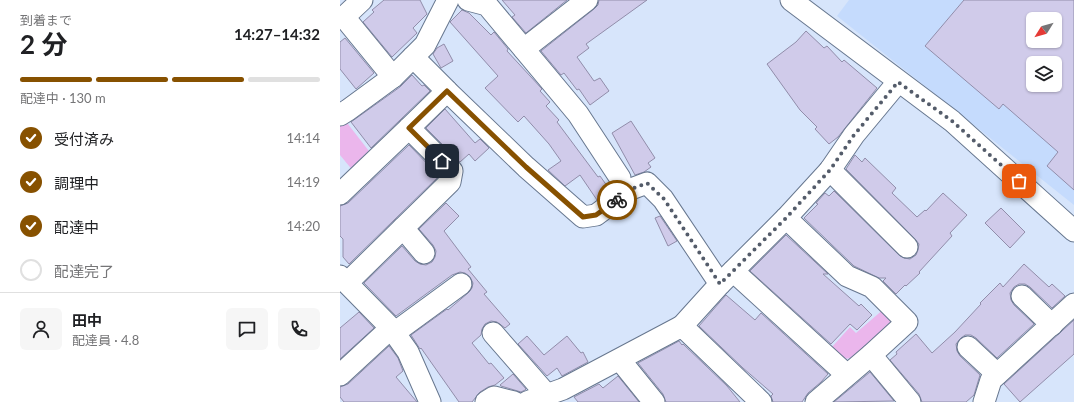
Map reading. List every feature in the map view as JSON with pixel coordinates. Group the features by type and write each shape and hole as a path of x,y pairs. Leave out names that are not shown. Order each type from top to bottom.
{"street":[{"path":"362,0 344,17 393,77"},
{"path":"340,115 393,77 425,45 448,0"},
{"path":"468,0 487,5 524,49 603,163 620,178"},
{"path":"791,0 898,82 952,121 1074,231"},
{"path":"524,49 577,9"},
{"path":"413,57 526,167 583,217 596,215 631,189 647,183 664,199 726,278 847,375"},
{"path":"527,402 561,395 682,326 830,170 854,135 898,82"},
{"path":"340,194 447,91"},
{"path":"409,128 452,171 450,182 403,228 343,280 393,330 408,352 429,402"},
{"path":"830,170 907,247"},
{"path":"786,218 847,276 872,287 907,322 818,401"},
{"path":"403,228 424,253"},
{"path":"340,375 393,330 461,284"},
{"path":"1022,296 1052,325"},
{"path":"984,402 990,380 1074,304"},
{"path":"682,326 761,402"},
{"path":"493,333 561,395"},
{"path":"968,347 997,374"},
{"path":"871,355 910,402"},
{"path":"620,360 654,402"},
{"path":"486,402 494,397 514,402"}],"shaded area":[{"path":"849,0 1074,0 1074,205 837,16"},
{"path":"344,119 372,155 354,172 340,155 340,122"},
{"path":"885,308 894,319 852,358 843,359 832,347 850,327 856,333"}],"building":[{"path":"384,0 420,0 427,14 413,28 417,33 392,57 363,22 374,12 372,10"},
{"path":"502,0 567,0 526,33 512,17 515,15"},
{"path":"599,0 647,0 586,44 589,48 577,57 594,81 600,78 609,91 590,105 579,89 577,90 564,73 561,75 541,51 594,9 598,5"},
{"path":"964,0 1074,0 1074,190 1047,166 1058,152 1003,104 999,109 925,46"},
{"path":"462,10 469,13 491,35 494,32 508,49 507,51 542,89 540,91 550,102 546,106 559,120 557,122 598,177 600,176 610,190 597,200 580,175 565,186 548,170 561,161 549,144 524,116 518,122 485,88 498,76 450,22"},
{"path":"806,31 824,48 827,46 842,62 844,60 877,88 838,137 829,144 815,129 817,127 800,110 767,64 796,42"},
{"path":"345,38 374,73 356,89 340,69 340,42"},
{"path":"444,44 453,61 441,68 433,54 437,48"},
{"path":"412,75 422,86 424,85 430,91 371,148 351,122 400,87"},
{"path":"445,109 475,143 480,139 489,148 475,161 469,154 460,162 426,128"},
{"path":"631,121 655,158 648,163 651,167 644,172 635,175 612,133"},
{"path":"409,145 439,176 349,264 343,257 343,239 340,236 340,206 348,203"},
{"path":"855,155 862,162 865,158 896,188 892,193 917,217 925,210 926,211 943,193 967,215 950,233 952,236 919,272 920,273 896,294 883,281 886,278 879,278 854,266 804,218 818,204 816,203 825,193 829,196 834,191 899,255 910,259 916,255 919,244 915,239 846,169"},
{"path":"446,203 459,216 444,231 471,267 468,269 487,292 484,294 510,324 505,328 497,322 491,321 485,324 481,335 472,343 489,364 491,363 504,378 495,385 480,392 472,402 459,402 411,335 447,309 448,310 468,293 472,288 473,283 470,277 465,273 460,272 452,275 396,316 364,283 402,246 415,261 420,264 426,265 432,262 436,251 433,245 419,229"},
{"path":"1001,208 1025,232 1010,248 985,223"},
{"path":"660,216 677,241 668,246 655,218"},
{"path":"786,235 828,274 823,274 859,306 861,304 872,315 857,330 850,324 831,344 750,271"},
{"path":"1024,264 1049,287 1052,284 1065,296 1052,308 1025,284 1019,284 1014,287 1010,293 1011,300 1014,305 1034,324 997,358 976,338 971,335 965,335 956,344 957,351 960,356 980,375 974,395 966,402 922,402 919,394 890,360 897,354 896,352 916,334 932,353 955,332 981,304 980,303 1000,283 1003,287"},
{"path":"726,295 755,320 761,313 828,374 808,393 802,402 773,402 771,396 773,394 699,326"},
{"path":"359,312 374,328 340,359 340,328"},
{"path":"1074,320 1074,354 1020,402 1004,384"},
{"path":"527,336 544,355 567,336 581,353 583,352 588,362 562,376 557,368 547,376 518,344"},
{"path":"679,341 727,386 740,402 666,402 663,394 638,363"},
{"path":"389,346 398,358 403,371 396,377 417,402 344,402 340,397 340,387 348,384"},
{"path":"870,372 894,401 834,402"},
{"path":"513,374 526,389 525,390 521,392 500,385"},
{"path":"618,376 639,402 578,402 574,397 599,384 603,388"}],"way so far":[{"path":"617,200 631,189 647,183 664,199 720,284 786,218 830,170 854,135 898,82 952,121 1019,181"}],"route":[{"path":"442,161 409,128 447,91 526,167 583,217 596,215 617,200"}]}
